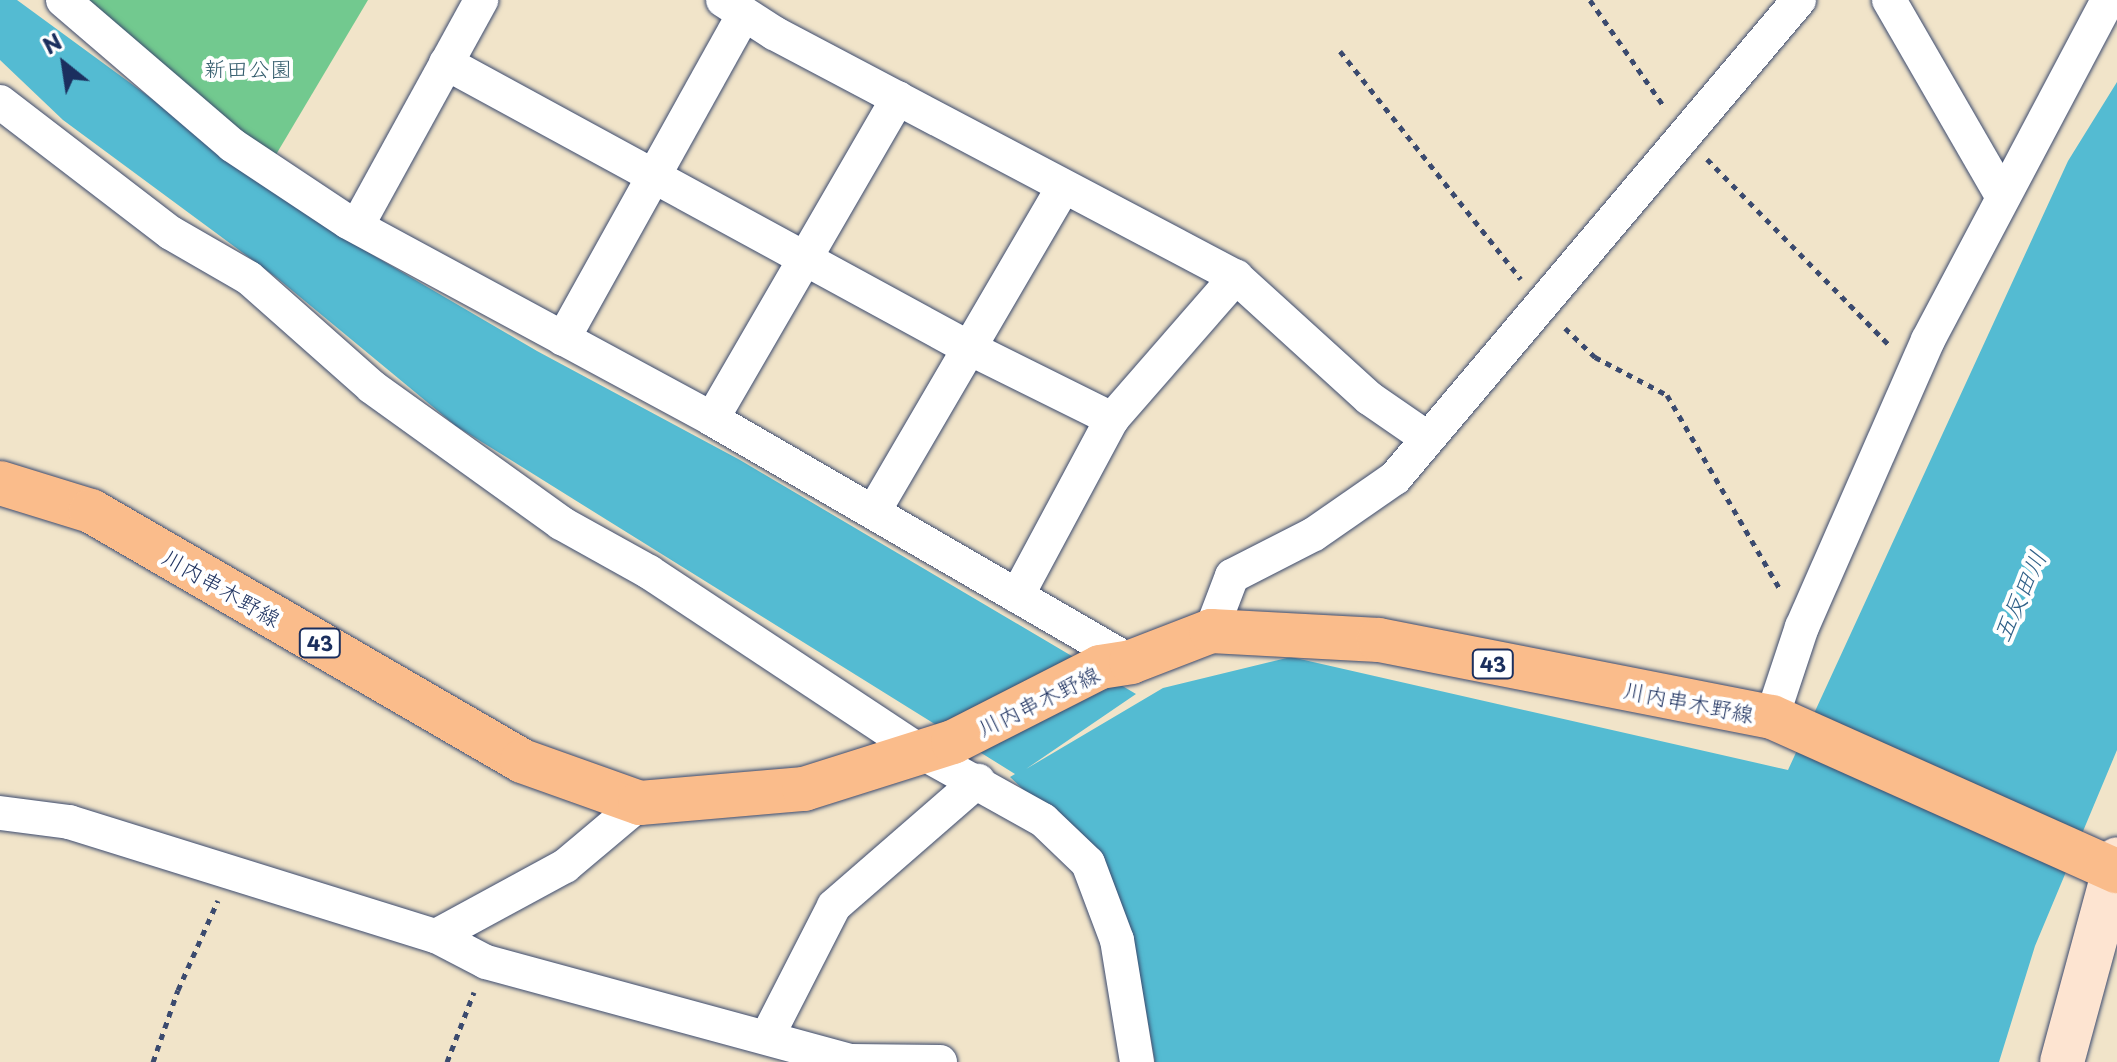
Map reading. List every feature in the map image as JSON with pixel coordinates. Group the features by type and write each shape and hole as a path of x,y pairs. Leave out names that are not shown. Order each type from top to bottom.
{"main road":[{"name":"川内串木野線","path":"0,483 91,511 522,761 640,803 804,789 936,746 1116,665 1211,631 1379,640 1780,721 2114,865"}],"street":[{"path":"63,0 232,145 357,226 874,511 1017,596 1116,665"},
{"path":"357,226 481,0"},
{"path":"1211,631 1232,576 1314,534 1395,478 1543,306 1682,133 1799,0"},
{"path":"1889,0 2002,196"},
{"path":"1780,721 1802,627 1915,372 2002,196 2108,0"},
{"path":"563,339 655,176 734,7 1063,188 1236,277 1369,398 1427,438"},
{"path":"446,63 804,260 969,348 1112,419"},
{"path":"712,419 898,98"},
{"path":"0,102 171,233 249,278 372,387 561,523 649,572 936,746 978,781 1043,820 1088,863 1117,940 1137,1062"},
{"path":"874,511 1063,188"},
{"path":"1017,596 1112,419 1236,277"},
{"path":"767,1037 834,906 978,781"},
{"path":"436,936 565,866 640,803"},
{"path":"0,813 69,822 436,936 486,962 851,1062 940,1062"},
{"path":"2062,1062 2114,865"}],"path":[{"path":"1590,0 1682,133 1915,372"},
{"path":"1340,51 1543,306 1595,357 1667,395 1802,627"},
{"path":"153,1062 178,990 231,870"},
{"path":"447,1062 486,962"}],"green space":[{"name":"新田公園","path":"83,0 368,0 271,163"}],"water":[{"name":"五反田川","path":"0,0 17,0 335,233 537,351 740,460 1136,694 1026,769 1163,688 1291,657 1788,770 2068,161 2117,82 2117,750 2035,946 1999,1062 1155,1062 1138,966 1094,856 1010,777 1015,774 456,426 277,278 63,120 0,60"}]}
